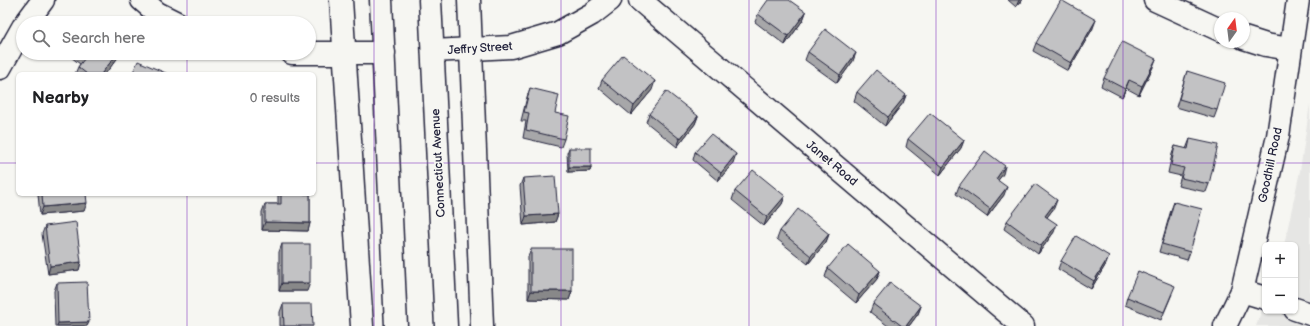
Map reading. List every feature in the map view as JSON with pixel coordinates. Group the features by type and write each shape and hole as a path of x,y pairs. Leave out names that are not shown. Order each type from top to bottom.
{"street":[{"path":"31,16 43,0"},
{"path":"142,0 157,13 163,16"},
{"path":"341,0 362,326"},
{"path":"381,0 396,326"},
{"name":"Connecticut Avenue","path":"430,0 446,326"},
{"path":"469,0 482,326"},
{"name":"Jeffry Street","path":"433,51 511,47 558,33 592,14 610,0"},
{"name":"Janet Road","path":"640,0 1023,326"},
{"path":"1155,0 1214,28"},
{"name":"Goodhill Road","path":"1225,326 1242,291 1278,136 1298,0"},
{"path":"0,68 16,39"},
{"path":"1250,40 1266,45 1290,49"},
{"path":"316,53 384,52"},
{"path":"1242,291 1262,297"},
{"path":"1298,310 1310,314"}],"shaded area":[{"path":"1310,104 1310,326 1256,326 1262,310 1262,314 1298,314 1298,242 1285,242 1300,171"}],"building":[{"path":"768,0 789,0 806,12 788,36 758,14"},
{"path":"1061,0 1096,20 1071,63 1036,43"},
{"path":"825,29 856,53 840,75 808,52"},
{"path":"1122,42 1156,59 1142,86 1129,80 1125,89 1104,78"},
{"path":"623,55 655,81 634,106 602,80"},
{"path":"83,60 112,60 103,72 84,72 78,67"},
{"path":"138,61 163,72 133,72"},
{"path":"876,70 906,95 888,117 857,92"},
{"path":"1187,71 1225,83 1217,110 1179,99"},
{"path":"530,88 559,95 555,113 569,116 564,139 526,130 529,113 524,112"},
{"path":"666,91 698,116 680,139 649,114"},
{"path":"930,113 964,140 943,167 908,139"},
{"path":"711,134 736,154 721,173 695,152"},
{"path":"1190,139 1218,145 1209,184 1181,178 1184,168 1171,165 1175,146 1188,149"},
{"path":"569,148 591,148 591,167 569,167"},
{"path":"985,151 1005,166 996,179 1007,187 990,209 959,186"},
{"path":"753,170 785,196 767,217 735,191"},
{"path":"555,176 558,214 526,216 523,178"},
{"path":"1035,184 1057,200 1045,216 1057,224 1041,246 1007,221"},
{"path":"42,196 86,196 87,203 43,207"},
{"path":"281,196 310,196 310,223 265,222 265,204 281,204"},
{"path":"1174,202 1202,209 1190,252 1162,244"},
{"path":"798,209 829,234 811,256 780,231"},
{"path":"76,222 81,262 50,266 45,226"},
{"path":"1076,236 1109,256 1094,281 1061,261"},
{"path":"282,244 310,244 310,283 282,283"},
{"path":"848,244 880,271 859,295 828,268"},
{"path":"531,249 572,249 572,291 531,291"},
{"path":"1138,271 1175,286 1164,312 1127,297"},
{"path":"87,282 89,322 58,323 57,283"},
{"path":"890,283 921,306 906,326 902,326 873,304"},
{"path":"283,304 312,304 313,326 284,326"}]}
